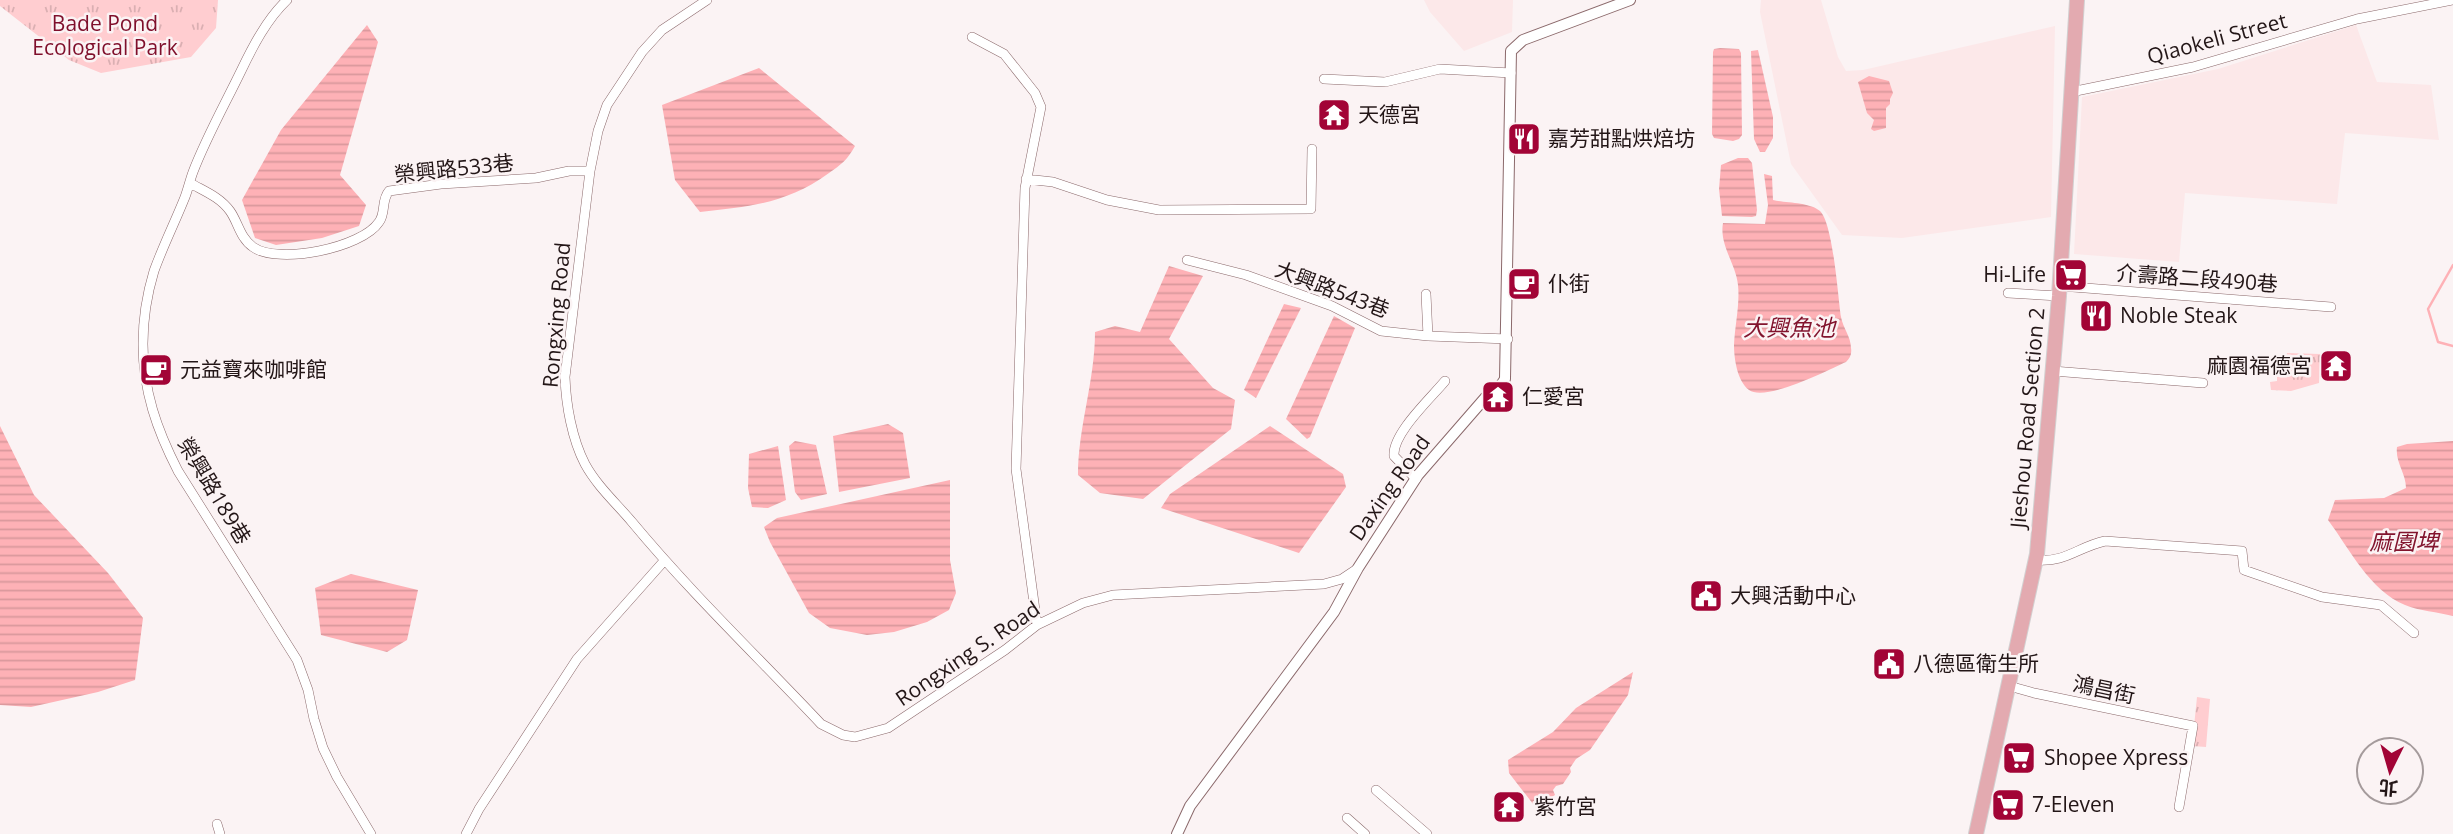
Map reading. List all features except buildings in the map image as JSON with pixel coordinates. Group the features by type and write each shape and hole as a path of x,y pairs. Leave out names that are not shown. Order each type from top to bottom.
{"main road":[{"name":"Jieshou Road Section 2","path":"1976,834 2036,560 2059,291 2077,0"}],"street":[{"name":"榮興路189巷","path":"287,0 275,11 249,55 215,125 154,271 148,296 143,344 148,402 178,471 297,660 323,748 371,834"},
{"name":"Rongxing Road","path":"664,561 594,478 584,462 568,405 565,377 590,171 598,131 607,105 642,52 662,30 707,0"},
{"name":"Daxing Road","path":"1177,834 1190,806 1334,612 1358,568 1416,479 1485,398 1505,379 1508,339 1511,51 1523,40 1630,0"},
{"name":"Qiaokeli Street","path":"2071,92 2193,67 2357,19 2453,0"},
{"path":"972,37 1004,54 1035,93 1041,107 1026,179 1024,204 1016,469 1037,625"},
{"path":"1324,79 1385,82 1440,69 1511,74"},
{"path":"1026,179 1053,182 1107,200 1159,210 1311,209 1312,149"},
{"name":"榮興路533巷","path":"190,183 222,201 251,246 267,254 285,255 338,247 355,239 380,221 385,195 389,191 590,171"},
{"name":"大興路543巷","path":"1187,260 1246,275 1332,306 1381,331 1508,339"},
{"name":"介壽路二段490巷","path":"2008,293 2059,291 2331,307"},
{"path":"1426,294 1428,336"},
{"path":"2053,370 2203,383"},
{"path":"1416,479 1394,456 1395,444 1403,430 1445,382"},
{"path":"2036,560 2066,558 2089,544 2105,541 2242,551 2244,570 2322,597 2381,605 2414,633"},
{"path":"470,833 479,809 577,659 664,561"},
{"name":"Rongxing S. Road","path":"664,561 821,724 843,735 855,737 888,728 1037,625 1083,603 1113,595 1324,584 1342,579 1358,568"},
{"name":"鴻昌街","path":"2009,686 2193,726 2179,807"},
{"path":"1376,790 1427,834"},
{"path":"1347,818 1365,834"},
{"path":"217,824 220,834"}],"shaded area":[{"path":"1424,0 1513,0 1512,32 1464,51 1430,12"},
{"path":"1761,0 1821,0 1838,57 1846,71 1863,70 2055,26 2051,217 1902,238 1842,235 1791,164 1760,12"},
{"path":"2356,25 2377,82 2431,85 2439,140 2345,133 2337,204 2185,193 2179,262 2074,254 2082,97 2218,69"}],"green space":[{"name":"Bade Pond Ecological Park","path":"0,0 218,0 216,28 191,57 101,73 69,60 0,6"},
{"path":"2287,353 2320,354 2319,383 2291,391 2271,390 2270,382 2277,381 2277,371 2284,367"},
{"path":"2197,697 2210,699 2206,747 2192,746"}],"water":[{"path":"367,25 378,42 340,175 366,205 359,226 322,238 276,245 255,238 242,200 281,130"},
{"path":"1714,49 1739,49 1741,53 1742,135 1733,141 1714,138 1712,134 1713,52"},
{"path":"1758,50 1773,117 1773,138 1765,152 1760,152 1754,139 1751,51"},
{"path":"759,68 855,146 837,167 798,191 768,202 700,212 675,180 662,105"},
{"path":"1869,76 1889,81 1893,93 1886,108 1886,128 1874,131 1871,129 1874,120 1867,113 1858,82"},
{"path":"1738,158 1748,158 1752,163 1756,216 1722,216 1719,189 1721,165"},
{"name":"大興魚池","path":"1764,174 1772,176 1773,200 1816,208 1825,218 1832,245 1841,317 1850,340 1851,352 1846,362 1812,378 1782,389 1757,393 1745,386 1736,363 1734,345 1738,285 1722,231 1723,223 1765,224 1768,205"},
{"path":"1169,266 1203,276 1169,339 1213,388 1235,400 1231,429 1143,499 1100,493 1078,475 1095,332 1115,326 1140,332"},
{"path":"1284,304 1301,308 1256,398 1244,390"},
{"path":"1334,316 1355,328 1307,439 1286,419"},
{"path":"888,424 903,433 910,478 839,492 833,436"},
{"path":"0,426 34,495 108,573 143,618 135,680 98,692 31,707 0,705"},
{"path":"1270,426 1343,474 1346,487 1299,553 1161,508 1170,494"},
{"path":"795,441 816,445 827,494 801,500 795,492 789,446"},
{"name":"麻園埤","path":"2453,441 2453,616 2410,607 2381,590 2361,568 2328,520 2335,500 2384,498 2406,488 2397,447"},
{"path":"778,446 786,500 768,508 752,507 748,488 749,454"},
{"path":"950,480 950,560 956,593 949,610 927,622 894,632 867,635 830,628 809,613 764,527 777,518"},
{"path":"351,574 418,590 407,640 387,652 321,635 315,588"},
{"path":"1633,672 1628,695 1590,750 1576,759 1563,784 1556,786 1553,790 1555,795 1550,798 1544,812 1540,813 1509,773 1508,760 1553,732 1576,708"}],"waterway":[{"path":"2453,265 2428,309 2438,342 2453,346"}],"place":[{"name":"天德宮","path":"1334,115"},
{"name":"嘉芳甜點烘焙坊","path":"1524,139"},
{"name":"Hi-Life","path":"2071,275"},
{"name":"仆街","path":"1524,284"},
{"name":"Noble Steak","path":"2096,316"},
{"name":"麻園福德宮","path":"2336,366"},
{"name":"元益寶來咖啡館","path":"156,370"},
{"name":"仁愛宮","path":"1498,397"},
{"name":"大興活動中心","path":"1706,596"},
{"name":"八德區衛生所","path":"1889,664"},
{"name":"Shopee Xpress","path":"2019,758"},
{"name":"7-Eleven","path":"2008,805"},
{"name":"紫竹宮","path":"1509,807"}]}
